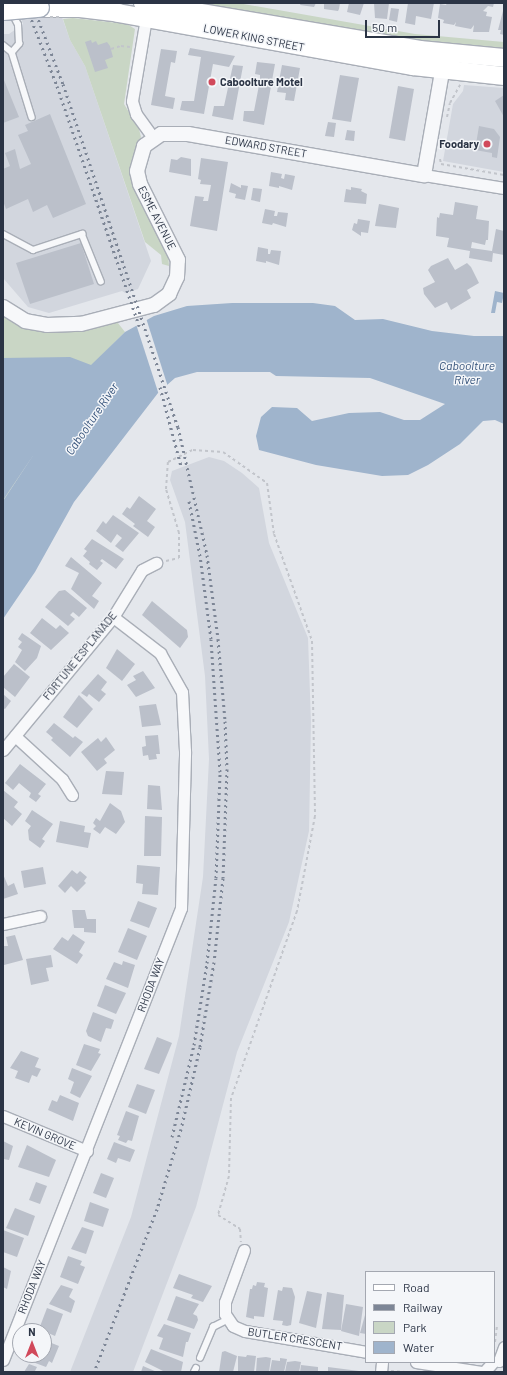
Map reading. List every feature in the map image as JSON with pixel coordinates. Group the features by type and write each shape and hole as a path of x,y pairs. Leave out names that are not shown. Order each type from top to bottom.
{"main road":[{"name":"LOWER KING STREET","path":"3,11 57,8 145,10 445,53 504,58"},
{"name":"LOWER KING STREET","path":"145,10 443,71 504,76"}],"street":[{"path":"145,10 132,101 136,114 153,138"},
{"path":"424,175 445,53"},
{"name":"EDWARD STREET","path":"153,138 161,134 178,132 504,188"},
{"name":"ESME AVENUE","path":"3,307 25,321 48,325 81,324 154,305 169,294 177,277 178,260 138,177 141,153 153,138"},
{"name":"FORTUNE ESPLANADE","path":"3,750 113,616 142,570 156,563"},
{"name":"RHODA WAY","path":"3,1360 87,1151 181,908 185,751 182,692 160,653 113,616"},
{"path":"15,736 62,779 72,795"},
{"path":"3,924 40,916"},
{"name":"KEVIN GROVE","path":"3,1116 87,1151"},
{"path":"227,1320 224,1302 244,1250"},
{"name":"BUTLER CRESCENT","path":"227,1320 233,1326 245,1332 365,1352"},
{"path":"484,1372 498,1362 504,1347"},
{"path":"422,1363 480,1372"}],"lane":[{"path":"8,3 18,25 19,44 12,52"},
{"path":"3,45 12,52 32,117"},
{"path":"3,234 33,250 82,234 101,281"},
{"path":"200,1358 213,1327 227,1320"}],"path":[{"path":"111,49 121,46 130,48"},
{"path":"446,125 450,103 460,89 460,82"},
{"path":"441,152 441,164 504,175"},
{"path":"156,563 179,558 179,533 166,489 168,462 193,450 223,452 267,483 274,534 312,641 315,816 297,911 231,1098 228,1176 218,1216 240,1229 244,1250"},
{"path":"495,1339 497,1326"},
{"path":"381,1368 405,1372"}],"shaded area":[{"path":"16,3 57,3 70,40 85,66 151,261 138,289 125,293 122,291 49,313 28,307 3,278 3,34 9,34 23,24"},
{"path":"464,85 504,88 504,172 443,161 453,104 463,91"},
{"path":"209,457 224,461 242,473 259,488 269,543 308,638 311,722 309,831 289,922 237,1052 196,1207 133,1372 70,1372 131,1217 179,1036 203,877 209,759 205,676 185,522 170,480 172,471"}],"green space":[{"path":"195,3 238,3 415,34 504,42 504,52 439,46"},
{"path":"73,18 127,24 135,29 124,104 139,129 141,137 132,159 131,173 168,254 169,266 162,264 161,255 145,242 85,66 70,40 63,19"},
{"path":"3,307 25,321 114,318 125,332 92,365 3,501"}],"water":[{"path":"495,291 504,293 502,303 497,302 495,313 491,313"},
{"name":"Caboolture River","path":"232,303 313,303 335,306 355,320 383,319 432,331 474,336 504,336 504,424 495,420 483,421 460,444 428,465 408,475 382,476 316,465 259,450 256,436 261,417 272,407 297,408 312,421 349,413 380,412 404,420 420,420 445,404 370,378 276,376 270,372 197,372 175,378 158,393 74,502 35,572 3,619 3,501 34,454 3,500 3,358 70,357 91,365 125,332 154,316 187,306"}],"pier":[{"path":"146,318 168,387 159,395 136,324"}],"building":[{"path":"301,3 316,3 314,7 300,5"},
{"path":"324,3 340,3 339,9 338,11 324,9"},
{"path":"349,3 364,3 360,15 347,12"},
{"path":"374,3 389,3 387,19 375,18"},
{"path":"408,3 434,3 431,19 416,16 415,25 405,23"},
{"path":"447,3 494,3 493,7 488,6 483,11 487,12 486,16 492,17 489,32 473,32 474,25 471,29 455,26 456,22 454,25 443,23 444,20 438,18 440,4 446,5"},
{"path":"504,7 504,35 500,34 501,30 498,30"},
{"path":"391,8 399,9 397,22 389,20"},
{"path":"91,40 92,43 96,41 98,45 107,42 110,46 113,57 105,60 108,68 95,72 85,42"},
{"path":"190,48 235,56 229,67 213,64 204,114 180,110 182,101 194,101 201,57 188,55"},
{"path":"161,49 177,51 175,63 171,62 165,96 175,98 173,109 151,105"},
{"path":"257,62 275,64 264,125 243,121 244,111 254,111 260,80 260,75 255,74"},
{"path":"233,65 243,66 233,120 212,116 214,106 224,106"},
{"path":"282,65 300,68 294,101 285,100 286,93 277,92"},
{"path":"340,75 359,78 351,122 332,119"},
{"path":"4,80 19,117 3,123 3,81"},
{"path":"398,86 414,89 405,141 389,138"},
{"path":"504,95 504,117 495,101"},
{"path":"50,114 86,204 53,218 47,205 33,212 28,199 6,209 3,201 3,169 10,166 5,153 15,149 20,169 31,164 18,135 28,131 25,125"},
{"path":"328,122 336,123 334,137 325,136"},
{"name":"Foodary","path":"479,126 494,129 500,137 497,158 492,157 492,153 475,150"},
{"path":"347,130 355,131 354,141 345,140"},
{"path":"181,157 191,159 191,176 169,172 171,159 177,160"},
{"path":"201,158 228,162 217,231 190,226 195,196 204,197 203,201 208,201 211,185 200,184 201,180 198,179"},
{"path":"271,172 282,174 281,178 284,179 285,174 295,176 292,190 279,186 279,188 269,186"},
{"path":"231,183 241,188 241,185 248,186 245,200 235,198 236,194 229,192"},
{"path":"351,187 362,189 361,191 367,194 366,204 344,202 346,189 351,190"},
{"path":"253,188 262,189 260,202 251,200"},
{"path":"455,202 478,206 476,219 489,221 488,240 486,240 485,245 472,242 471,248 492,251 496,229 504,231 504,255 493,253 492,262 469,258 470,251 447,247 449,238 436,236 437,217 439,218 440,213 453,215"},
{"path":"379,204 399,208 396,228 375,226"},
{"path":"265,209 275,211 274,216 277,216 278,212 288,213 286,227 273,223 272,225 262,223"},
{"path":"358,219 370,221 368,233 361,232 361,236 352,230 354,223 357,224"},
{"path":"81,243 94,284 30,304 16,263"},
{"path":"258,247 268,249 268,254 270,254 271,250 281,251 279,265 266,261 266,263 256,261"},
{"path":"448,258 455,270 467,263 471,267 479,283 467,290 471,298 451,310 447,302 435,308 424,294 423,288 435,282 428,270 431,266"},
{"path":"139,496 156,509 147,521 155,527 148,537 133,526 135,524 122,514 127,507 130,509"},
{"path":"113,515 139,533 123,552 115,546 122,538 117,534 111,543 96,531 103,521 106,524"},
{"path":"92,539 124,559 116,569 102,559 100,561 103,563 97,570 89,564 90,562 83,556 87,551 84,549"},
{"path":"71,557 102,583 92,596 99,601 94,609 71,589 79,573 65,566"},
{"path":"65,590 87,608 79,617 73,612 70,615 75,619 68,626 45,607 59,591"},
{"path":"152,601 187,630 188,637 180,648 142,615"},
{"path":"42,618 56,629 60,625 69,633 51,650 30,633"},
{"path":"22,633 41,646 37,658 25,671 15,662 22,650 18,647 22,642 18,639"},
{"path":"117,649 135,664 122,681 106,668"},
{"path":"14,664 30,677 15,697 3,687 3,677"},
{"path":"143,671 155,688 136,697 127,685 136,680 133,676"},
{"path":"98,674 107,682 101,690 106,694 99,702 89,694 87,697 81,693"},
{"path":"3,694 11,701 5,709 3,708"},
{"path":"79,695 93,709 77,728 63,717"},
{"path":"156,704 161,725 142,727 139,706"},
{"path":"54,723 73,738 75,736 83,742 70,757 51,740 53,738 46,732"},
{"path":"158,735 160,754 156,754 157,759 149,760 148,755 143,756 142,747 146,746 145,736"},
{"path":"106,737 115,750 104,759 107,763 97,771 81,752 98,738 101,742"},
{"path":"20,764 46,784 38,794 41,796 36,802 29,797 31,793 19,783 13,790 5,783"},
{"path":"106,771 124,772 122,795 102,794"},
{"path":"148,785 160,786 162,810 147,809"},
{"path":"3,790 18,802 14,807 22,814 12,826 3,818"},
{"path":"110,803 121,811 125,822 116,834 105,827 100,834 93,829 96,826 93,823 96,818 100,821"},
{"path":"32,810 53,824 42,839 45,841 40,848 29,840 28,830 31,826 25,821"},
{"path":"145,816 162,817 161,856 144,856"},
{"path":"60,821 85,826 84,832 91,833 88,848 56,842"},
{"path":"137,865 160,867 158,895 142,894 143,884 136,883"},
{"path":"43,867 46,884 24,888 21,871"},
{"path":"72,870 77,874 80,871 87,877 84,881 86,883 77,892 71,886 65,893 58,886"},
{"path":"3,874 8,886 14,883 18,894 3,899"},
{"path":"138,901 157,908 149,928 130,921"},
{"path":"72,910 85,910 87,919 96,919 96,933 84,932 84,928 74,928"},
{"path":"128,928 147,936 137,960 118,952"},
{"path":"73,934 85,942 79,952 83,955 77,964 53,949 62,937 68,941"},
{"path":"15,935 23,960 4,965 3,946 8,946 6,937"},
{"path":"51,955 53,967 46,968 49,981 31,985 26,959"},
{"path":"123,961 135,965 128,988 106,979 114,962 122,965"},
{"path":"105,985 126,993 116,1014 97,1006"},
{"path":"93,1012 114,1020 111,1029 106,1028 101,1042 88,1036 86,1031"},
{"path":"157,1037 172,1043 159,1074 144,1069"},
{"path":"84,1044 100,1049 98,1053 101,1054 91,1071 76,1065"},
{"path":"21,1051 39,1058 35,1067 41,1069 37,1077 32,1075 29,1083 15,1078 18,1071 10,1068"},
{"path":"72,1068 92,1076 80,1098 70,1093 74,1082 68,1079"},
{"path":"137,1084 155,1090 146,1114 128,1107"},
{"path":"60,1095 79,1103 73,1121 48,1110 52,1100 57,1102"},
{"path":"126,1111 139,1116 132,1141 128,1140 126,1143 118,1140 120,1136 117,1135"},
{"path":"3,1141 13,1146 9,1160 3,1159"},
{"path":"114,1142 135,1150 130,1162 118,1158 116,1163 107,1159"},
{"path":"27,1145 56,1160 49,1177 18,1167"},
{"path":"101,1173 114,1178 106,1198 93,1193"},
{"path":"36,1182 47,1186 40,1204 29,1200"},
{"path":"90,1202 109,1209 103,1227 84,1221"},
{"path":"15,1208 35,1216 28,1236 6,1228"},
{"path":"82,1227 94,1231 86,1254 71,1249"},
{"path":"3,1230 24,1238 17,1257 3,1252"},
{"path":"68,1256 82,1261 80,1265 85,1267 78,1284 60,1277"},
{"path":"3,1267 11,1271 7,1289 3,1287"},
{"path":"179,1274 212,1286 203,1302 191,1298 193,1295 173,1288"},
{"path":"257,1282 265,1283 264,1287 268,1288 264,1317 254,1316 254,1319 246,1317 250,1289 252,1289 253,1285 256,1286"},
{"path":"61,1285 73,1289 69,1297 75,1301 71,1313 49,1304"},
{"path":"283,1287 292,1288 295,1297 291,1325 287,1326 282,1325 283,1321 273,1320 278,1290 282,1291"},
{"path":"307,1291 322,1294 316,1328 299,1323"},
{"path":"327,1292 344,1295 341,1330 322,1329"},
{"path":"176,1296 199,1304 193,1314 197,1316 198,1320 194,1329 167,1320"},
{"path":"346,1304 363,1307 359,1336 341,1331"},
{"path":"47,1308 63,1314 55,1336 52,1335 52,1323 41,1323"},
{"path":"365,1315 365,1334 360,1333"},
{"path":"164,1324 191,1333 188,1342 186,1342 183,1357 159,1349 163,1338 157,1336"},
{"path":"52,1343 59,1346 52,1363"},
{"path":"151,1349 183,1362 181,1372 165,1372 145,1362"},
{"path":"225,1351 237,1356 233,1372 219,1372 222,1352"},
{"path":"247,1355 256,1356 254,1372 238,1372 238,1356 246,1357"},
{"path":"257,1358 271,1358 269,1372 256,1372"},
{"path":"280,1358 287,1359 284,1372 270,1371 272,1360 280,1361"},
{"path":"287,1362 301,1362 299,1372 285,1372"},
{"path":"35,1363 48,1363 46,1367"},
{"path":"29,1364 37,1367 35,1371 38,1372 24,1372"},
{"path":"301,1365 318,1367 318,1372 300,1372"},
{"path":"143,1366 157,1372 141,1372"},
{"path":"328,1367 359,1371 328,1372"}],"railway":[{"path":"25,3 57,86 139,326"},
{"path":"32,3 63,84 178,427 207,555 218,639 225,721 227,769 223,878 214,962 200,1047 181,1129 157,1209 94,1372"},
{"path":"160,387 181,466"},
{"path":"172,1137 194,1045 207,963 216,878 220,772 211,639 200,556 189,501"}],"place":[{"name":"Caboolture Motel","path":"212,82"},
{"name":"Foodary","path":"487,144"}]}
